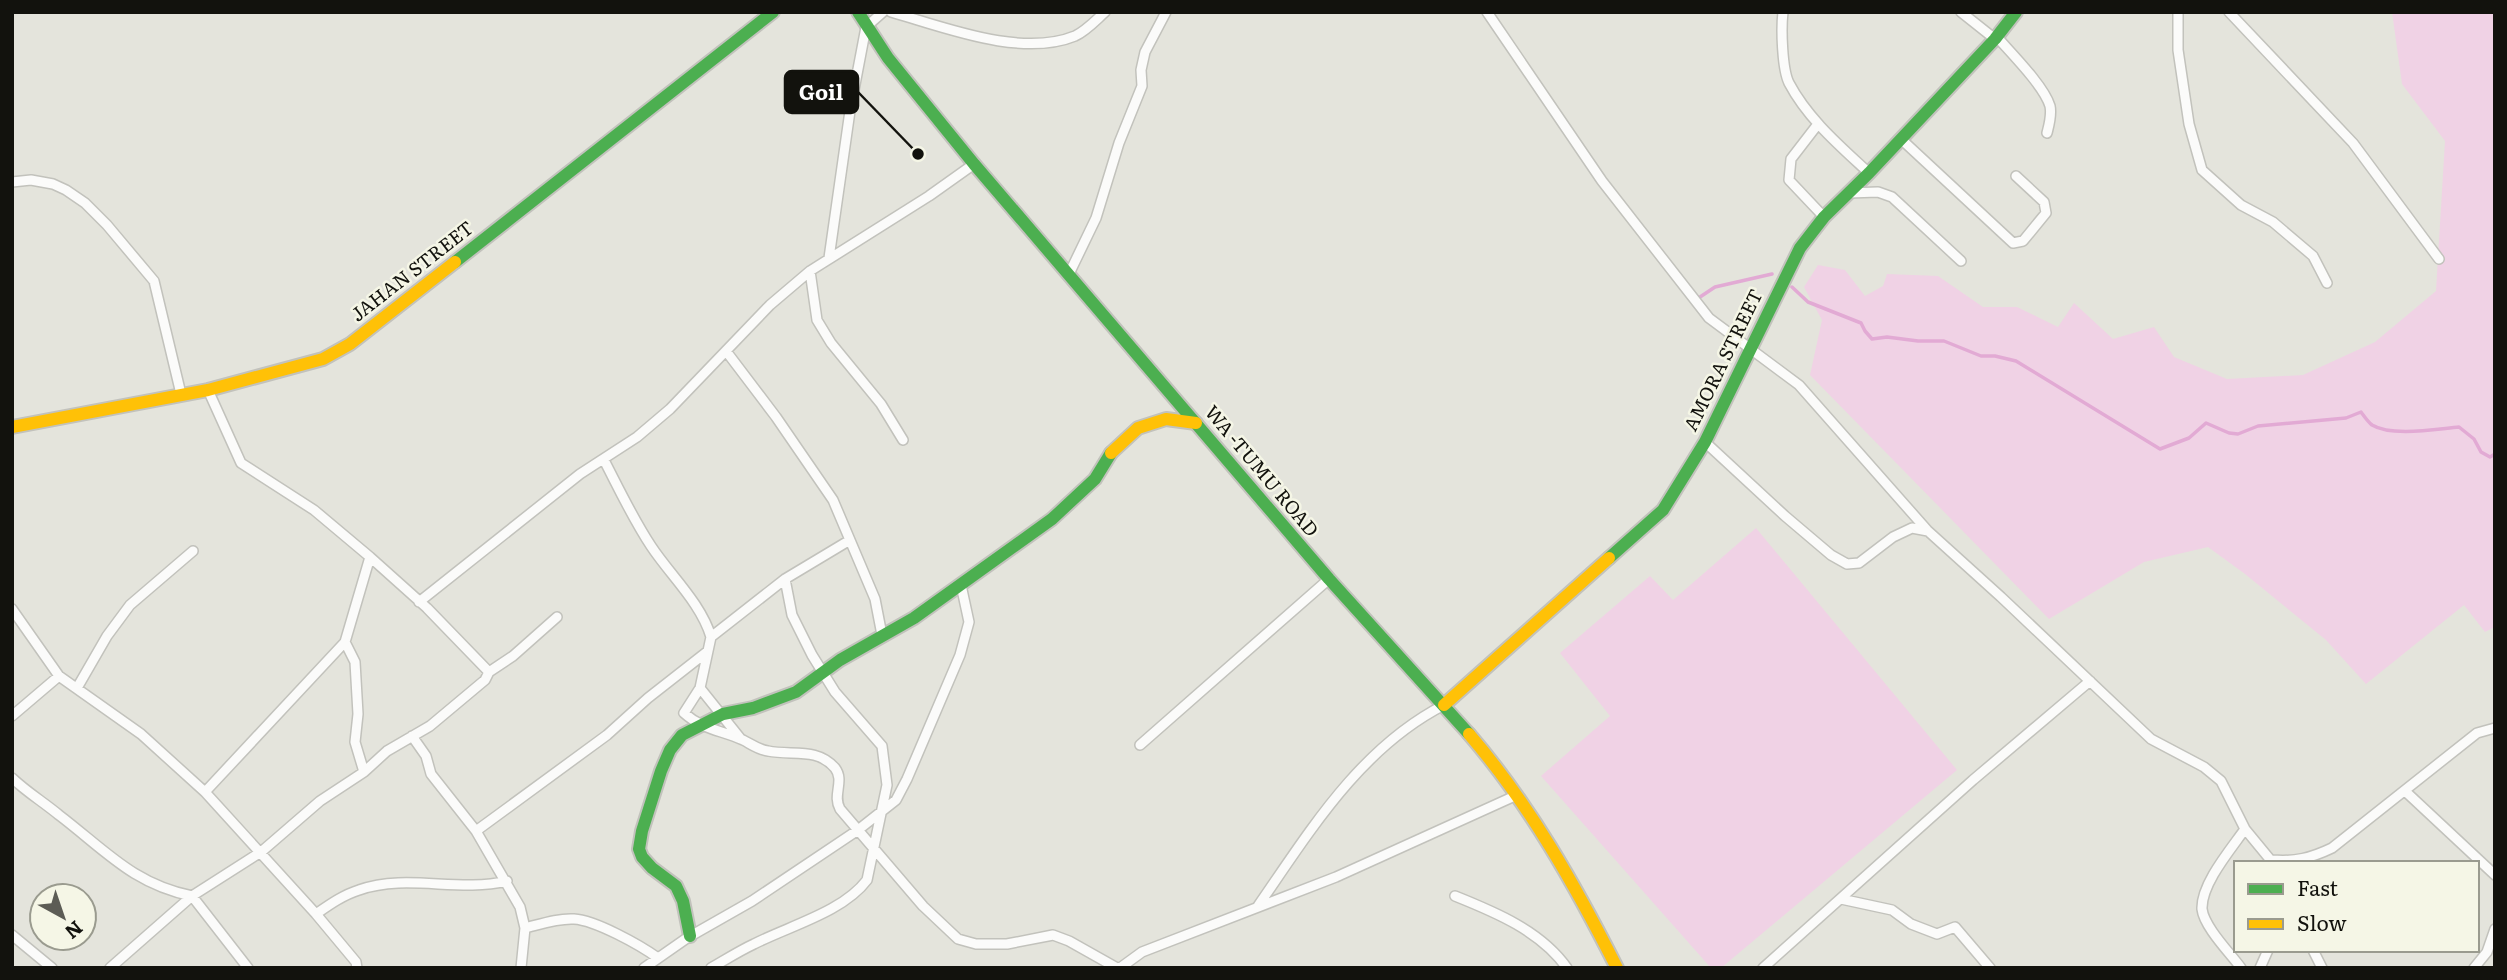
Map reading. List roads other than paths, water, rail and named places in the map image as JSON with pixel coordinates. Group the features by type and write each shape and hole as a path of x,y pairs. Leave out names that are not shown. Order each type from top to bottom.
{"main road":[{"name":"JAHAN STREET","path":"12,427 208,390 323,359 350,344 773,12"},
{"name":"WA -TUMU ROAD","path":"858,12 888,58 974,164 1329,579 1444,705 1517,794 1568,874 1617,968"},
{"name":"AMORA STREET","path":"1444,705 1663,510 1705,442 1800,248 1825,217 1996,38 2016,12"},
{"path":"690,936 683,901 676,886 652,868 639,849 645,820 670,750 682,735 723,714 753,708 796,692 822,672 914,618 1052,519 1095,479 1112,450 1138,428 1166,419 1197,423"}],"street":[{"path":"829,258 850,111 866,27 883,12"},
{"path":"891,12 993,41 1048,43 1077,35 1105,12"},
{"path":"1069,274 1096,218 1119,143 1142,86 1141,70 1146,52 1166,12"},
{"path":"1487,12 1610,192 1709,318 1749,351 1799,386 1928,531 2151,739 2204,767 2221,781 2245,829 2272,861"},
{"path":"1783,12 1781,29 1788,81 1818,124 1869,173"},
{"path":"1961,12 1996,38 2029,74 2049,104 2051,115 2047,134"},
{"path":"2178,12 2178,50 2189,124 2202,170 2241,205 2273,222 2313,256 2327,283"},
{"path":"2229,12 2353,143 2439,259"},
{"path":"1818,124 1791,159 1789,180 1825,217"},
{"path":"1901,139 2013,243 2023,241 2046,213 2044,202 2016,176"},
{"path":"419,602 558,491 604,460 670,409 770,305 810,271 929,196 974,164"},
{"path":"12,182 31,180 53,184 66,190 107,225 154,281 181,394"},
{"path":"1849,193 1878,192 1892,197 1961,261"},
{"path":"810,271 817,320 831,344 881,404 903,440"},
{"path":"726,351 776,417 833,500 875,599 882,635"},
{"path":"208,390 242,463 314,510 370,557 489,672"},
{"path":"1705,442 1785,516 1847,564 1859,563 1893,537 1912,528 1928,531"},
{"path":"604,460 651,546 694,604 711,637 700,688 684,713 700,726 740,739 765,751 821,756 838,773 837,803 923,906 958,939 976,944 1007,944 1053,935 1119,968 1142,951 1349,872 1517,794"},
{"path":"711,637 785,579 850,540"},
{"path":"77,688 107,636 130,605 193,551"},
{"path":"205,792 345,642 370,557"},
{"path":"711,968 858,892 867,880 875,851 887,785 882,746 835,692 822,672 792,615 785,579"},
{"path":"1140,745 1329,579"},
{"path":"644,968 690,936 752,901 858,830 896,800 960,655 969,622 961,585"},
{"path":"12,609 59,676 141,734 205,792 316,914 355,966"},
{"path":"110,968 192,896 261,852 320,801 364,772 387,751 430,726 462,701 485,680 489,672 513,656 557,617"},
{"path":"345,642 355,662 358,714 355,742 364,772"},
{"path":"475,831 607,735 648,698 708,651"},
{"path":"12,716 59,676"},
{"path":"1763,968 1973,780 2090,681"},
{"path":"700,688 740,739"},
{"path":"1257,907 1347,783 1386,742 1422,716 1444,705"},
{"path":"2294,861 2312,858 2332,848 2477,733 2495,728"},
{"path":"412,736 426,756 431,774 475,831 520,907 525,928 521,968"},
{"path":"12,778 31,796 59,814 137,876 171,892 192,896 248,968"},
{"path":"2405,790 2495,876"},
{"path":"2241,968 2211,929 2202,910 2213,874 2245,829"},
{"path":"316,914 359,889 396,882 486,886 507,881"},
{"path":"1455,896 1497,914 1542,942 1567,968"},
{"path":"1841,899 1892,910 1911,924 1937,934 1955,927 1990,968"},
{"path":"525,928 571,918 587,920 644,948 658,958"},
{"path":"2474,968 2487,952 2495,929"},
{"path":"12,934 52,968"},
{"path":"2260,968 2267,952"},
{"path":"2313,952 2322,968"}],"waterway":[{"path":"1700,297 1715,287 1772,274"},
{"path":"1792,287 1808,302 1861,323 1872,339 1887,337 1944,341 1981,356 2016,361 2160,449 2189,438 2206,423 2238,434 2258,426 2346,418 2361,412 2372,425 2391,431 2459,427 2474,439 2481,452 2490,457 2495,454"}],"place":[{"name":"Goil","path":"918,154"}]}
